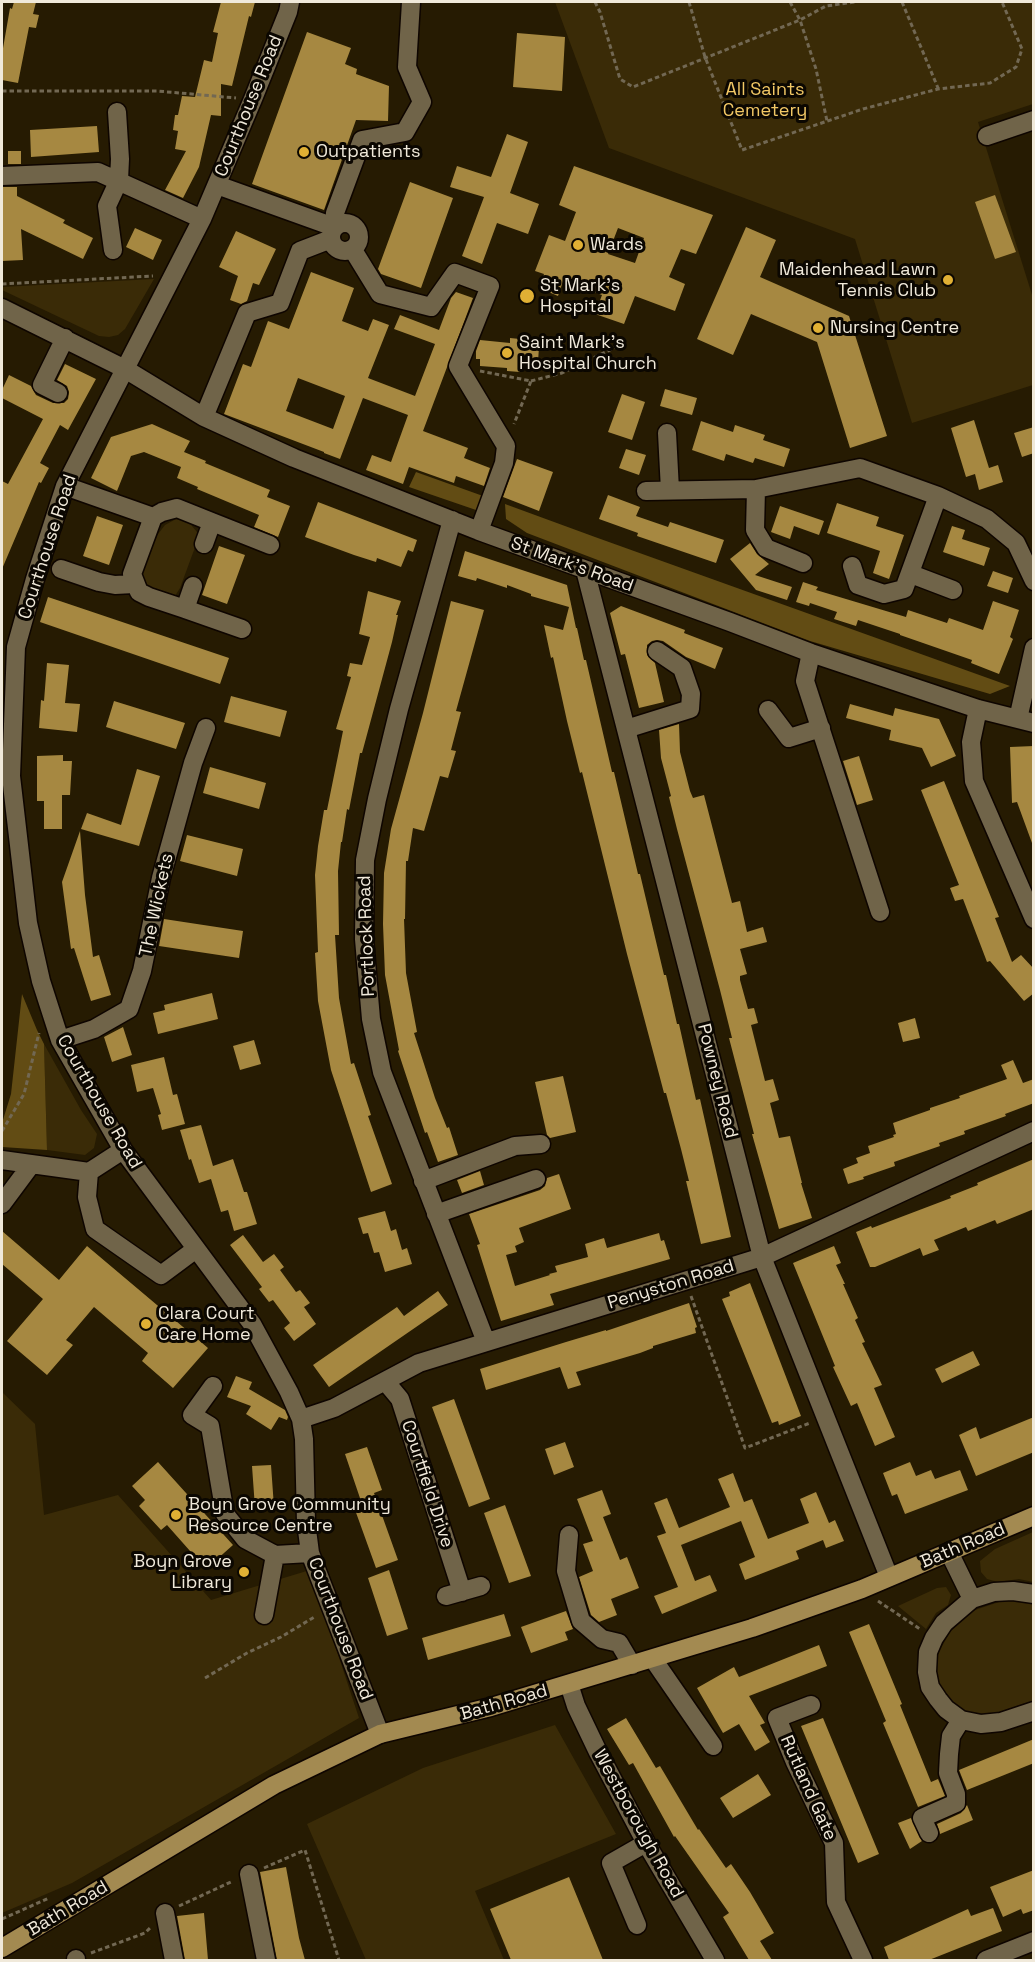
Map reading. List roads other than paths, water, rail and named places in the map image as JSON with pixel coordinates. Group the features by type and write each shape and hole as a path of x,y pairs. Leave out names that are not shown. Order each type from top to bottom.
{"main road":[{"name":"Bath Road","path":"2,1948 274,1785 381,1734 491,1707 752,1628 862,1589 1034,1516"}],"street":[{"name":"Courthouse Road","path":"290,2 253,99 202,219 65,486 16,647 8,663 11,776 28,923 41,981 60,1040 123,1150 252,1324 289,1392 301,1419 304,1439 306,1522 310,1553 381,1734"},
{"path":"334,230 335,213 362,140 405,132 422,102 407,67 411,2"},
{"path":"112,250 107,206 119,180 117,112"},
{"path":"987,136 1034,120"},
{"path":"2,176 98,172 202,219"},
{"path":"217,185 334,230"},
{"path":"204,417 247,313 280,303 300,251 349,223 357,229 360,237 353,250 380,294 431,307 455,273 490,286 458,366 506,446 504,463 479,531"},
{"name":"St Mark's Road","path":"2,308 125,369 204,417 294,458 479,531 811,653 978,709 1026,721"},
{"path":"58,393 42,385 65,338"},
{"path":"667,433 670,490"},
{"path":"646,491 756,489 860,468 938,496 987,519 1016,543 1034,581"},
{"path":"65,486 153,517"},
{"path":"756,489 755,530 766,548 803,563"},
{"path":"852,566 858,585 884,594 904,589 938,496"},
{"path":"242,629 139,592 132,574 153,517 177,508 270,545"},
{"name":"Portlock Road","path":"452,520 399,709 377,799 365,860 364,939 371,1019 382,1072 486,1342"},
{"path":"204,544 212,522"},
{"path":"61,569 99,582 115,585 134,584"},
{"name":"Powney Road","path":"585,570 762,1257 890,1577"},
{"path":"911,574 953,590"},
{"path":"185,609 193,586"},
{"path":"1026,721 1034,648"},
{"path":"626,729 690,709 691,694 681,668 657,651"},
{"path":"811,653 805,681 880,912"},
{"path":"978,709 971,742 974,781 1034,919"},
{"path":"768,710 789,738 821,728"},
{"name":"The Wickets","path":"60,1040 94,1029 129,1009 142,971 161,878 193,763 206,728"},
{"name":"Penyston Road","path":"301,1419 334,1408 419,1363 762,1257 1034,1131"},
{"path":"423,1181 515,1146 541,1144"},
{"path":"2,1160 31,1166 89,1172 123,1150"},
{"path":"2,1204 31,1166"},
{"path":"89,1172 87,1197 95,1229 161,1275 196,1249"},
{"path":"436,1214 536,1179"},
{"name":"Courtfield Drive","path":"385,1381 399,1399 454,1594 481,1586"},
{"path":"213,1386 192,1415 210,1426 225,1514 245,1539 275,1555 310,1553"},
{"path":"569,1535 566,1571 581,1621 602,1639 619,1643 632,1665"},
{"path":"949,1552 972,1599"},
{"path":"264,1616 275,1555"},
{"path":"1034,1594 1013,1591 994,1592 972,1599 944,1623 934,1638 928,1652 927,1672 930,1687 946,1709 961,1720 981,1724 1001,1722 1034,1711"},
{"path":"653,1659 713,1746"},
{"name":"Westborough Road","path":"568,1684 598,1752 646,1843 715,1960"},
{"name":"Rutland Gate","path":"811,1705 777,1718 795,1762 834,1843 836,1902 863,1960"},
{"path":"929,1833 922,1818 956,1803 956,1794 948,1773 949,1754 951,1736 961,1720"},
{"path":"637,1925 611,1863 646,1843"},
{"path":"249,1874 266,1960"},
{"path":"165,1913 174,1960"},
{"path":"986,1960 1034,1941"}],"place":[{"name":"Outpatients","path":"304,152"},
{"name":"Wards","path":"578,245"},
{"name":"Maidenhead Lawn Tennis Club","path":"948,280"},
{"name":"St Mark's Hospital","path":"527,296"},
{"name":"Nursing Centre","path":"818,328"},
{"name":"Saint Mark's Hospital Church","path":"507,353"},
{"name":"Clara Court Care Home","path":"146,1324"},
{"name":"Boyn Grove Community Resource Centre","path":"176,1515"},
{"name":"Boyn Grove Library","path":"244,1572"}],"park label":[{"name":"All Saints Cemetery","path":"765,100"}]}
